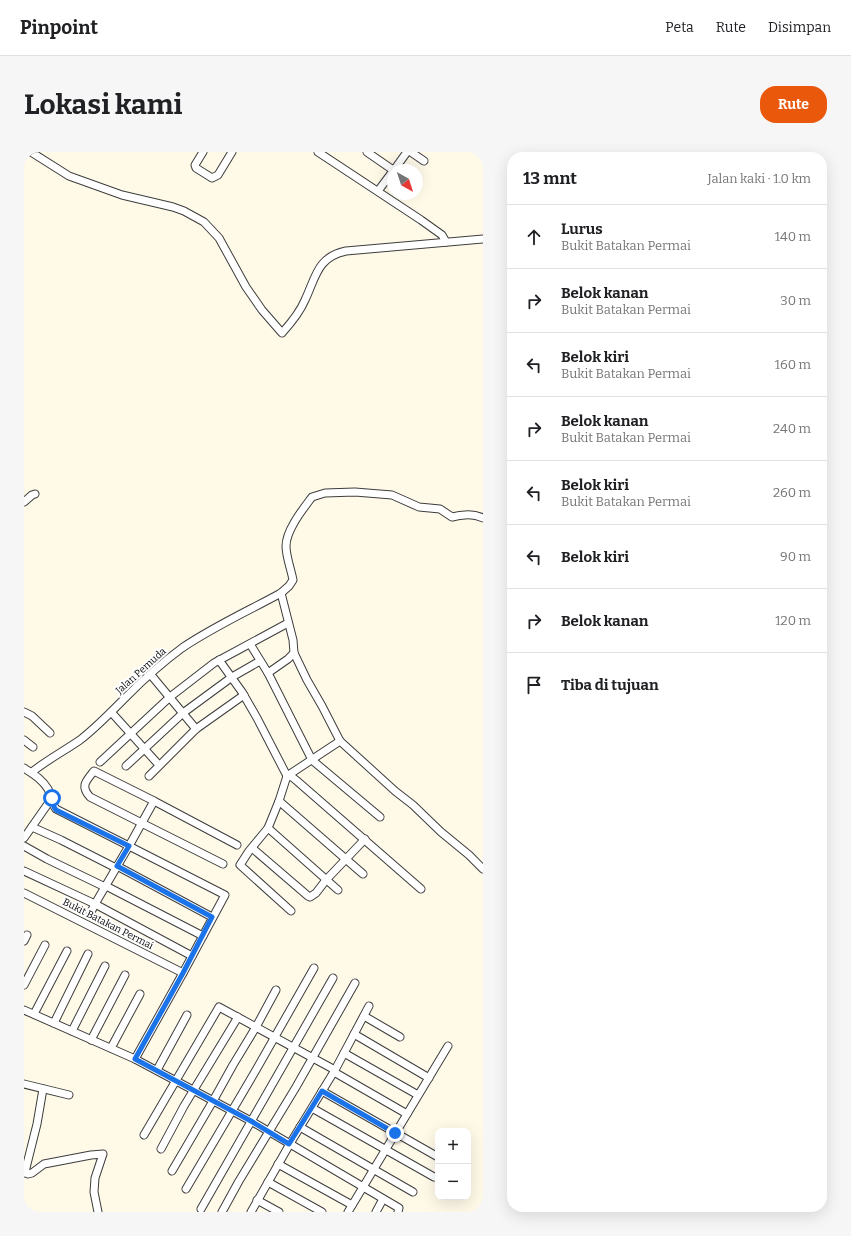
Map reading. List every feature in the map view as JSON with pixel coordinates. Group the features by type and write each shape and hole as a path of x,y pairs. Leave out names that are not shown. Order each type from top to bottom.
{"street":[{"path":"31,152 74,178 122,195 173,207 204,222 219,238 246,287 262,310 282,333 302,306 317,269 333,255 346,250 483,239"},
{"path":"203,152 195,164 196,168 212,178 218,175 232,152"},
{"path":"318,152 436,230 442,235 446,242"},
{"path":"367,152 387,166"},
{"path":"398,164 407,152"},
{"path":"411,152 424,161"},
{"path":"378,191 387,178"},
{"path":"483,518 469,514 452,517 440,509 419,507 392,495 355,492 325,493 312,496 294,524 287,541 286,547 293,580 281,593 293,640 294,653 340,741 483,869"},
{"path":"24,502 35,494"},
{"name":"Jalan Pemuda","path":"32,772 80,740 112,713 127,696 150,675 188,645 219,626 281,593"},
{"path":"100,762 170,697 219,660 288,623"},
{"path":"250,644 268,673 312,760 380,817"},
{"path":"268,673 294,653"},
{"path":"219,660 244,695 287,776 292,777 297,781 365,839 420,889"},
{"path":"126,766 183,713 232,678 260,661"},
{"path":"150,675 196,729"},
{"path":"149,776 196,729 244,695"},
{"path":"24,712 32,716 50,733"},
{"path":"112,713 159,765"},
{"path":"24,740 33,747"},
{"path":"291,911 240,865 268,828 287,776 340,741"},
{"path":"24,768 32,772 47,788 56,810 225,894 135,1059"},
{"path":"223,864 90,797 85,792 84,785 94,771 237,845"},
{"path":"24,838 52,798"},
{"path":"279,800 363,874"},
{"name":"Bukit Batakan Permai","path":"96,904 154,801"},
{"path":"32,827 117,867 212,917"},
{"path":"268,828 338,890"},
{"path":"252,848 308,896 313,896 346,858 365,839"},
{"path":"24,846 46,859 105,886 203,936"},
{"name":"Bukit Batakan Permai","path":"24,871 96,904 192,956"},
{"name":"Bukit Batakan Permai","path":"24,893 183,973"},
{"path":"90,914 96,904"},
{"path":"24,985 46,945"},
{"path":"34,1014 67,951"},
{"path":"54,1023 88,954"},
{"path":"72,1031 105,966"},
{"path":"186,1189 314,968"},
{"path":"91,1040 125,975"},
{"path":"201,1209 333,978"},
{"path":"222,1212 354,983"},
{"path":"172,1171 256,1028 276,990"},
{"path":"111,1048 140,994"},
{"path":"251,1212 289,1144 334,1071 370,1006"},
{"path":"144,1135 219,1007 312,1058 407,1114"},
{"path":"24,1010 157,1070 251,1121 399,1208 398,1212"},
{"path":"157,1070 187,1015"},
{"path":"364,1016 400,1037"},
{"path":"161,1149 184,1106 238,1017"},
{"path":"354,1034 429,1078"},
{"path":"348,1212 448,1046"},
{"path":"344,1053 418,1096"},
{"path":"24,1084 70,1095"},
{"path":"43,1089 37,1124 25,1172 28,1174 32,1173 48,1163 103,1154 95,1178 94,1192 98,1212"},
{"path":"322,1091 435,1155"},
{"path":"312,1108 434,1177"},
{"path":"300,1127 413,1192"},
{"path":"278,1164 352,1205"},
{"path":"268,1182 322,1212"},
{"path":"376,1212 383,1199"},
{"path":"258,1200 279,1212"}],"route":[{"path":"52,798 52,802 56,810 129,846 117,866 212,917 183,973 152,1026 135,1059 251,1121 289,1144 322,1091 395,1133"}]}
